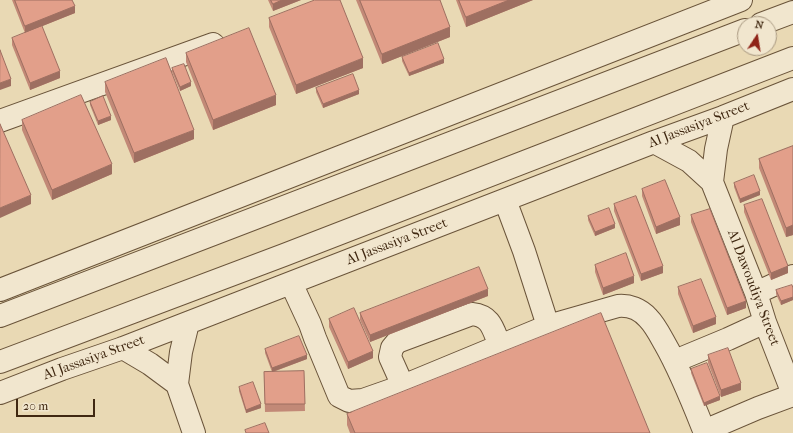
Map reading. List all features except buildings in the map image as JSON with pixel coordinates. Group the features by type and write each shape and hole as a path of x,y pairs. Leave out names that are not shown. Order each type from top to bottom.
{"street":[{"path":"0,290 741,0"},
{"path":"765,16 777,0"},
{"path":"777,18 793,12"},
{"path":"0,316 737,34"},
{"path":"0,121 233,37"},
{"name":"Al Jassasiya Street","path":"10,358 284,255 793,58"},
{"name":"Al Jassasiya Street","path":"0,393 62,369 123,348 654,142 723,117 792,87"},
{"name":"Al Dawoudiya Street","path":"712,182 716,149 723,117"},
{"name":"Al Dawoudiya Street","path":"654,142 689,162 712,182 756,293 765,322 793,394"},
{"path":"505,200 524,251 548,326"},
{"path":"266,292 284,255"},
{"path":"756,293 793,276"},
{"path":"291,282 310,324 339,396 349,401 363,400 403,386 548,326 618,306 634,308 647,317 657,329 675,361 705,432 793,394"},
{"path":"403,386 390,357 392,348 397,342 472,314 481,315 489,320 500,346"},
{"path":"675,361 765,322"},
{"path":"188,323 181,352 177,384 194,433"},
{"path":"123,348 150,364 177,384"},
{"path":"10,358 62,369"}]}
